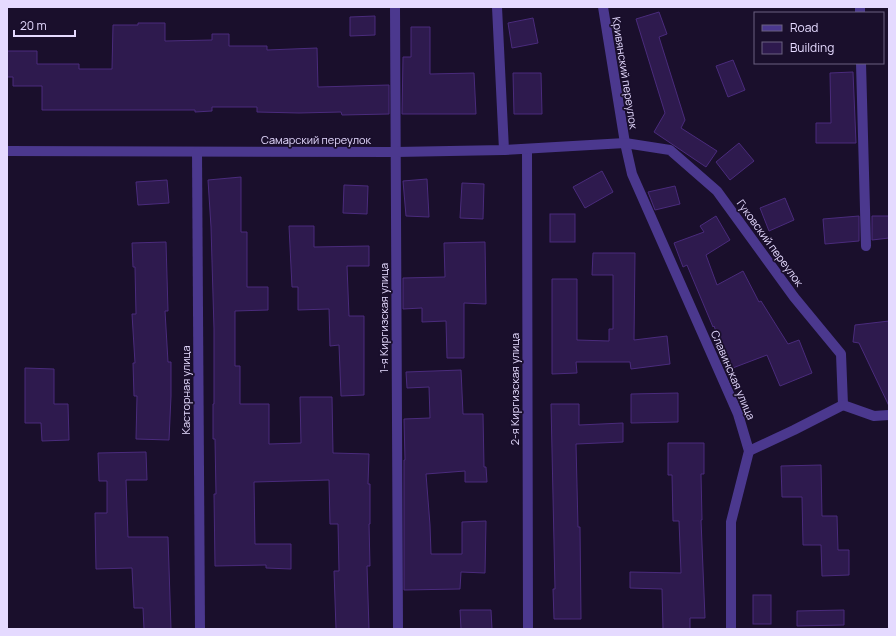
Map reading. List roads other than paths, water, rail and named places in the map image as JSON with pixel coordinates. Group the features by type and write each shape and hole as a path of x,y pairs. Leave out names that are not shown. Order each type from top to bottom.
{"street":[{"name":"1-я Киргизская улица","path":"395,7 398,629"},
{"path":"497,7 504,150"},
{"name":"Кривянский переулок","path":"603,7 625,143"},
{"path":"862,64 866,246"},
{"name":"Самарский переулок","path":"7,151 396,152 527,150 625,143"},
{"name":"Гуковский переулок","path":"625,143 670,150 717,191 794,297 841,354 843,405"},
{"name":"Славинская улица","path":"625,143 632,174 738,414 749,451"},
{"name":"2-я Киргизская улица","path":"527,150 528,629"},
{"name":"Касторная улица","path":"197,152 200,629"},
{"path":"731,629 731,522 749,451 843,405 874,416 889,415"}]}
